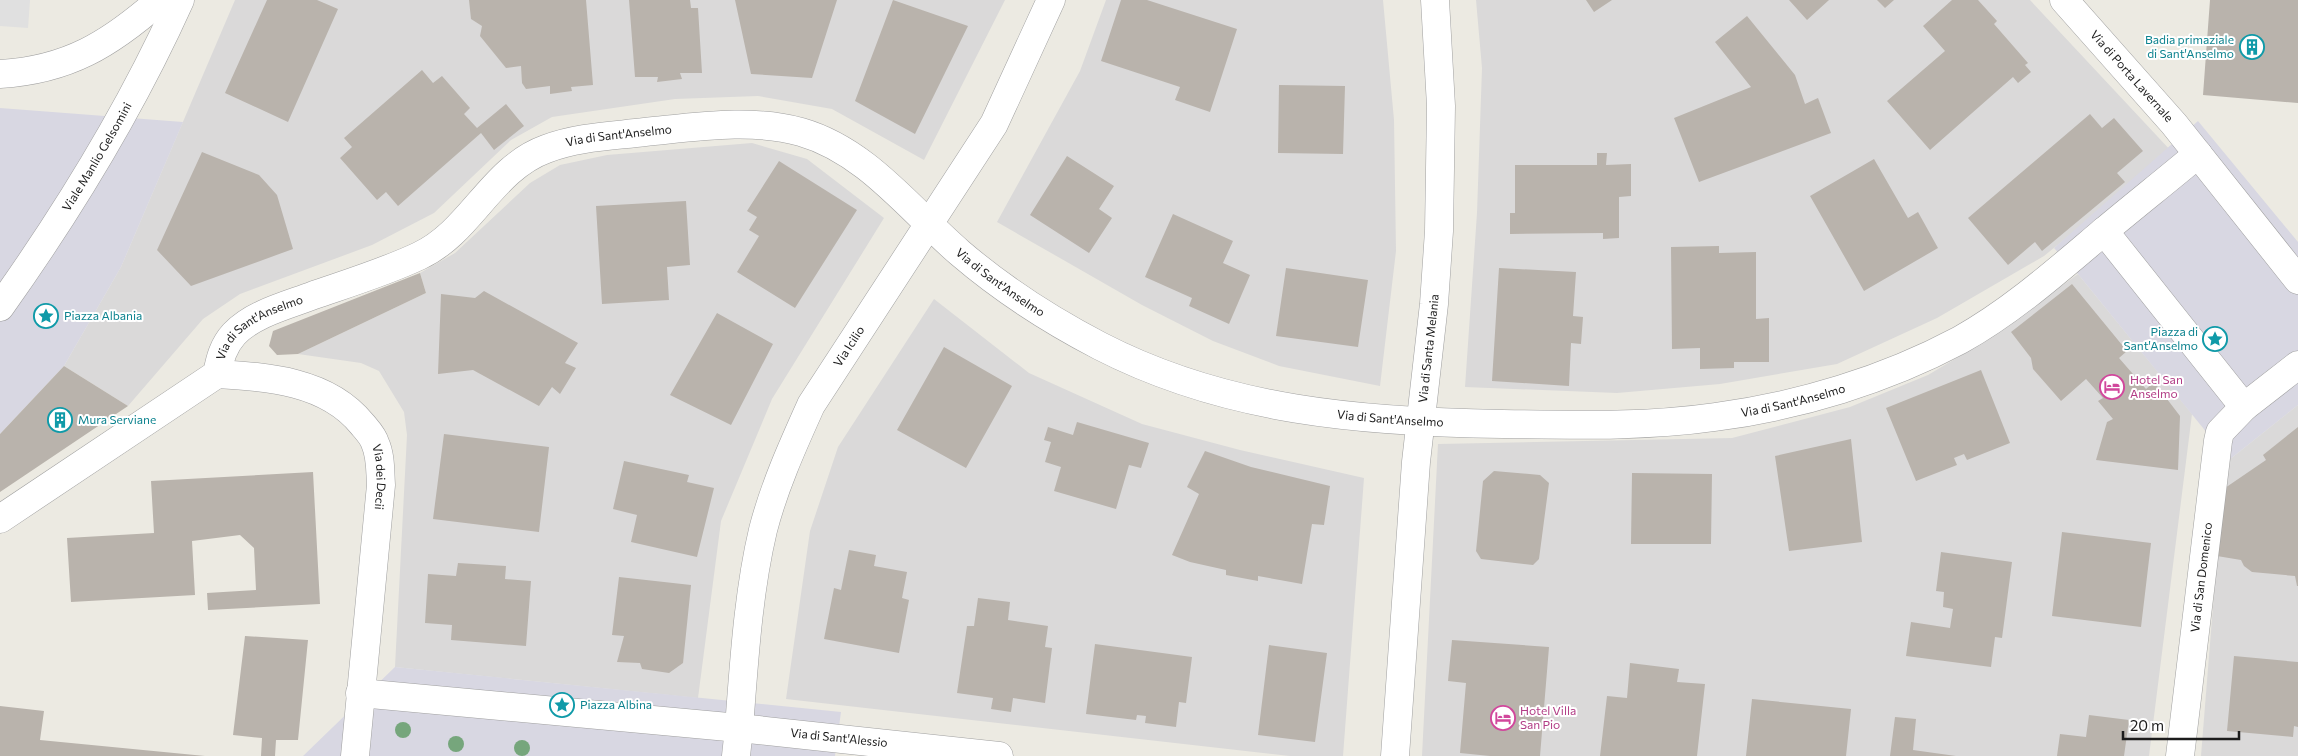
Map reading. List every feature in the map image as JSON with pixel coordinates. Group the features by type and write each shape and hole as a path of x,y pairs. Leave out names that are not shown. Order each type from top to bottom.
{"street":[{"path":"0,74 51,67 82,55 120,33 160,0"},
{"name":"Viale Manlio Gelsomini","path":"0,307 94,165 127,107 180,0"},
{"name":"Via Icilio","path":"739,728 756,568 764,529 791,449 811,405 994,124 1051,0"},
{"name":"Via di Santa Melania","path":"1396,756 1416,462 1422,422 1436,276 1441,187 1440,68 1434,0"},
{"name":"Via di Porta Lavernale","path":"2064,0 2198,154"},
{"name":"Via di Sant'Anselmo","path":"0,519 217,374 225,346 243,326 277,309 396,265 434,248 465,221 494,187 521,161 543,150 572,141 732,124 764,125 800,132 826,142 862,164 976,266 1041,312 1100,346 1157,371 1227,394 1282,408 1352,418 1560,426 1616,425 1683,420 1760,410 1831,392 1902,366 1963,338 2048,278 2104,231"},
{"path":"2298,280 2198,154 2104,231 2244,407 2298,365"},
{"name":"Via dei Decii","path":"217,374 273,379 315,390 348,409 364,426 375,442 379,455 381,485 360,693"},
{"name":"Via di San Domenico","path":"2180,756 2218,441 2220,432 2244,407"},
{"path":"355,756 360,693 739,728 736,756"},
{"name":"Via di Sant'Alessio","path":"739,728 999,756"}],"shaded area":[{"path":"0,0 30,0 28,28 0,26"},
{"path":"235,0 1005,0 924,160 832,109 758,96 675,99 552,117 511,140 434,213 372,245 240,294 203,319 128,406 64,366 121,267"},
{"path":"1106,0 1383,0 1394,120 1396,251 1380,386 1279,366 1213,341 1142,305 997,222 1080,71"},
{"path":"1476,0 2030,0 2172,152 2044,256 1937,318 1837,364 1720,384 1617,393 1465,387 1477,213 1482,68"},
{"name":"Piazza Albania","path":"0,108 183,122 121,267 64,366 0,434"},
{"name":"Piazza di Sant'Anselmo","path":"2198,121 2298,242 2298,405 2229,460 2078,274 2054,248"},
{"path":"752,143 807,159 884,218 772,399 721,521 698,698 395,667 407,435 404,412 379,371 361,363 298,354 426,293 420,273 455,253 530,183 560,165 607,155"},
{"path":"2078,274 2192,414 2149,756 1422,756 1438,444 1732,438 1850,407 1928,375 1990,338"},
{"path":"934,299 1029,373 1142,424 1240,450 1364,478 1343,756 1290,756 786,699 810,531 838,447"},
{"path":"2298,405 2298,756 2201,756 2217,556 2229,460"},
{"name":"Piazza Albina","path":"395,667 841,712 835,756 303,756"}],"building":[{"path":"267,0 317,0 338,9 288,122 225,93"},
{"path":"469,0 586,0 593,85 571,87 572,91 550,94 550,86 526,89 522,83 521,66 506,68 480,36 482,26 471,19"},
{"path":"629,0 690,0 691,8 698,8 702,73 680,73 682,79 657,82 658,77 635,77"},
{"path":"735,0 837,0 812,78 751,74"},
{"path":"893,0 968,26 915,134 855,101"},
{"path":"1121,0 1147,0 1237,29 1210,112 1175,100 1180,87 1101,61"},
{"path":"1586,0 1612,0 1594,12"},
{"path":"1789,0 1829,0 1807,20"},
{"path":"1877,0 1894,0 1885,8"},
{"path":"1952,0 1978,0 1997,21 1994,24 2028,63 2025,65 2031,72 2018,83 2013,77 1930,150 1887,101 1945,51 1923,26"},
{"name":"Badia primaziale di Sant'Anselmo","path":"2210,0 2298,0 2298,103 2203,95"},
{"path":"1747,16 1795,75 1805,104 1818,98 1831,133 1699,182 1674,118 1751,87 1715,42"},
{"path":"422,70 433,83 442,76 470,108 464,114 477,128 506,104 524,126 494,150 481,133 398,206 386,192 377,200 340,158 352,147 344,138"},
{"path":"1279,85 1345,86 1343,154 1278,153"},
{"path":"2090,114 2102,128 2114,118 2143,151 2117,173 2125,182 2042,251 2035,242 2008,265 1968,218"},
{"path":"202,152 259,175 277,195 293,249 191,286 157,250"},
{"path":"1597,153 1607,153 1606,165 1631,164 1631,196 1619,197 1619,238 1603,239 1603,233 1510,234 1510,213 1515,213 1515,165 1597,165"},
{"path":"1067,156 1114,186 1099,209 1112,218 1089,253 1030,215"},
{"path":"1874,159 1908,218 1918,212 1938,248 1864,291 1810,196"},
{"path":"779,161 857,210 795,308 737,272 759,236 749,230 757,217 747,211"},
{"path":"686,201 690,265 667,267 669,300 602,304 596,206"},
{"path":"1173,214 1233,241 1223,263 1250,275 1229,324 1189,306 1192,298 1145,277"},
{"path":"1719,246 1719,253 1756,252 1756,319 1769,318 1769,362 1734,362 1734,368 1700,369 1700,348 1672,349 1671,247"},
{"path":"1286,268 1368,280 1358,347 1276,336"},
{"path":"1499,268 1576,272 1573,316 1583,317 1581,344 1571,343 1569,386 1492,381"},
{"path":"420,273 426,293 298,354 277,355 269,346 273,331"},
{"path":"2072,284 2127,351 2119,358 2146,389 2154,382 2180,416 2178,470 2096,460 2107,422 2113,419 2098,401 2103,398 2086,379 2061,401 2033,369 2031,358 2011,332"},
{"path":"484,291 578,343 565,363 576,368 560,394 552,387 539,406 473,370 438,374 441,294 475,298"},
{"path":"717,313 773,344 731,425 670,395"},
{"path":"944,347 1012,386 966,468 897,430"},
{"name":"Mura Serviane","path":"64,366 128,406 0,492 0,434"},
{"path":"1981,370 2010,443 1967,460 1964,454 1954,458 1957,465 1916,481 1886,408"},
{"path":"1077,422 1149,443 1141,468 1129,465 1116,509 1054,491 1061,467 1045,462 1051,442 1044,440 1048,427 1073,435"},
{"path":"2298,427 2297,586 2295,576 2252,572 2244,566 2241,560 2217,556 2225,488 2266,460 2263,455"},
{"path":"444,434 549,447 539,532 433,519"},
{"path":"1851,439 1862,542 1789,551 1775,456"},
{"path":"1205,451 1251,467 1330,486 1324,525 1312,524 1302,584 1258,576 1258,581 1226,575 1226,570 1190,562 1172,555 1199,494 1187,487"},
{"path":"624,461 689,475 687,482 714,488 697,557 631,542 637,515 613,509"},
{"path":"1494,471 1540,475 1549,483 1539,559 1533,565 1481,559 1476,551 1483,481"},
{"path":"313,472 320,604 208,610 207,593 256,590 254,548 240,535 192,541 195,595 71,602 67,538 154,533 151,481"},
{"path":"1632,473 1712,474 1711,544 1631,544"},
{"path":"2062,532 2151,543 2141,627 2052,616"},
{"path":"849,550 876,555 874,566 907,572 902,598 909,600 899,653 824,639 834,588 841,590"},
{"path":"1941,552 2012,562 2002,638 1995,637 1991,667 1906,656 1911,622 1950,628 1953,609 1943,607 1944,592 1936,591"},
{"path":"458,563 506,566 505,579 531,581 526,646 451,640 452,625 425,623 428,574 456,576"},
{"path":"619,577 691,585 683,663 669,673 642,669 640,663 617,662 624,636 612,635"},
{"path":"978,598 1010,602 1008,620 1048,626 1045,647 1052,648 1045,703 1013,698 1011,712 991,709 993,698 957,693 967,626 974,626"},
{"path":"245,636 308,640 298,740 276,740 275,756 261,756 262,738 233,735"},
{"name":"Hotel Villa San Pio","path":"1452,640 1549,647 1540,756 1490,756 1460,753 1466,683 1448,681"},
{"path":"1095,644 1192,657 1186,703 1179,702 1176,727 1145,723 1146,716 1137,715 1136,720 1086,714"},
{"path":"1269,645 1327,653 1315,742 1258,735"},
{"path":"2234,656 2298,662 2298,727 2294,726 2293,737 2227,731"},
{"path":"1630,663 1679,669 1677,682 1705,684 1697,756 1600,756 1607,696 1627,698"},
{"path":"1752,699 1851,709 1846,756 1746,756"},
{"path":"0,706 44,711 40,740 205,756 0,756"},
{"path":"2089,715 2129,720 2124,756 2057,756 2060,734 2086,737"},
{"path":"1895,717 1916,719 1913,750 1956,756 1890,756"}],"place":[{"name":"Badia primaziale di Sant'Anselmo","path":"2252,47"},
{"name":"Piazza Albania","path":"46,316"},
{"name":"Piazza di Sant'Anselmo","path":"2215,339"},
{"name":"Hotel San Anselmo","path":"2112,387"},
{"name":"Mura Serviane","path":"60,420"},
{"name":"Piazza Albina","path":"562,705"},
{"name":"Hotel Villa San Pio","path":"1503,718"}]}
